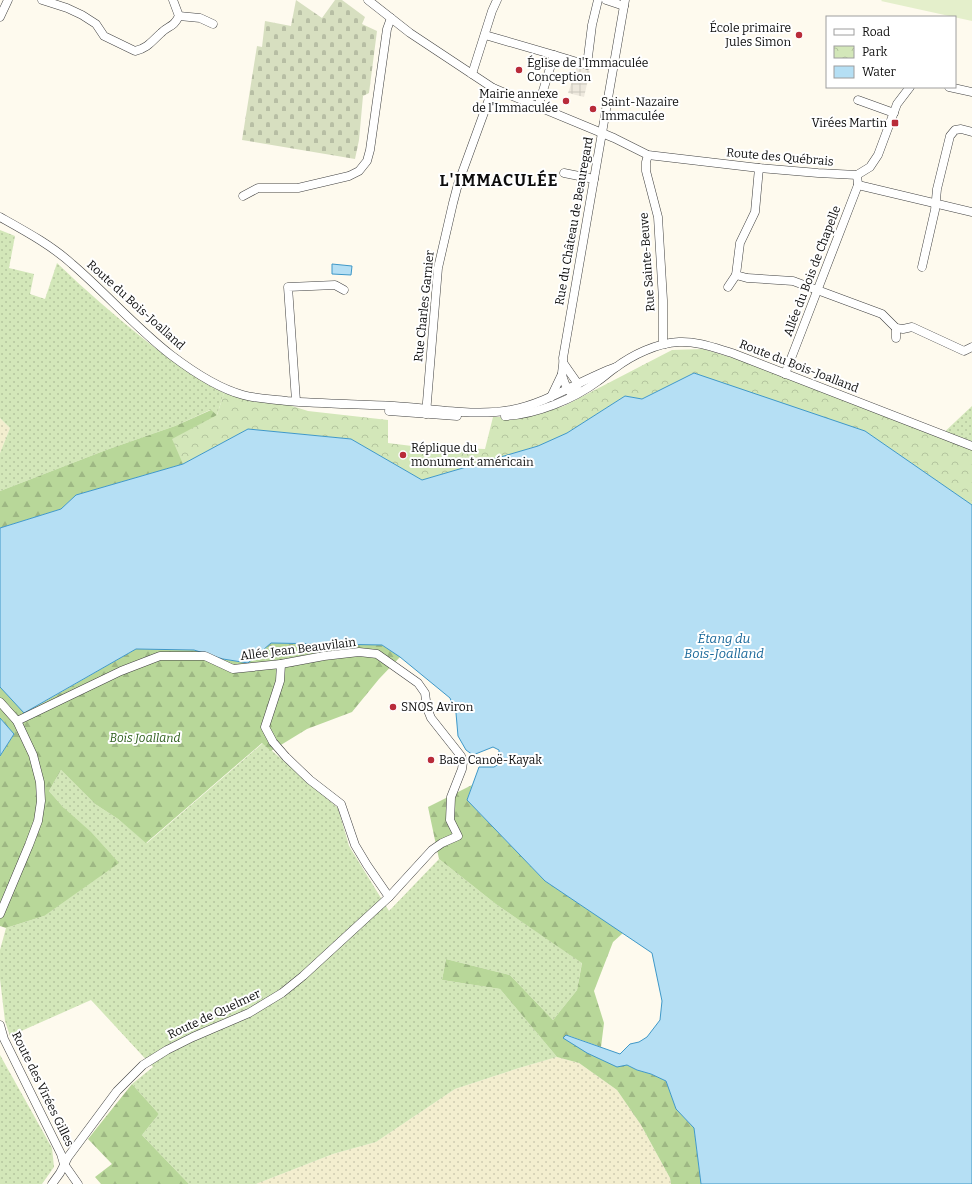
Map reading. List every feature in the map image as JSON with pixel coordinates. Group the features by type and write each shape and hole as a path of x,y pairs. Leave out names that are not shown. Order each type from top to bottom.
{"street":[{"path":"0,17 8,0"},
{"path":"42,0 67,8 82,15 96,24 104,36 135,51 149,46 161,33 175,24 179,16 173,0"},
{"name":"Route des Québrais","path":"368,0 410,33 493,88 602,133 648,155 759,168 857,175"},
{"path":"472,74 492,11 497,0"},
{"path":"485,36 587,64 592,25 598,0"},
{"path":"606,0 624,3"},
{"name":"Rue du Château de Beauregard","path":"551,401 562,374 564,364 563,358 624,3"},
{"path":"179,16 200,18 213,24"},
{"path":"243,196 258,188 298,188 349,176 359,171 367,161 370,150 387,29 391,18"},
{"path":"538,107 554,55"},
{"name":"Rue Charles Garnier","path":"426,412 438,268 458,184 493,88"},
{"path":"857,175 870,167 878,155 897,104 909,88"},
{"path":"954,88 972,92"},
{"path":"858,100 894,113"},
{"path":"922,267 935,210 937,189 950,136 955,130 961,129 972,132"},
{"name":"Rue Sainte-Beuve","path":"648,155 646,172 658,217 663,300 663,341 666,344"},
{"path":"728,287 736,275 740,243 755,212 759,168"},
{"path":"564,173 594,178"},
{"name":"Allée du Bois de Chapelle","path":"785,374 858,185 857,175"},
{"path":"858,185 972,212"},
{"name":"Route du Bois-Joalland","path":"0,217 38,239 71,263 171,355 215,384 242,395 296,402 426,412 446,416 510,416 534,412 551,401 597,382 616,367"},
{"path":"736,275 747,278 793,281 882,314 896,328 903,329 912,327 964,351 972,347"},
{"path":"296,402 288,287 335,285 344,290"},
{"path":"896,328 896,338"},
{"name":"Route du Bois-Joalland","path":"571,392 576,389 578,384 657,346 680,342 707,346 732,353 972,446"},
{"path":"564,364 578,384"},
{"path":"562,374 571,392"},
{"name":"Route du Bois-Joalland","path":"333,404 398,412 426,412"},
{"name":"Allée Jean Beauvilain","path":"17,721 121,671 160,656 204,656 233,669 281,664 324,656 359,652 377,654 418,683 425,693 427,708 431,718 461,756 463,762 462,768 451,797 450,820 458,836"},
{"path":"281,664 280,681 266,727 272,742 310,780 341,804 355,845 389,897"},
{"path":"0,702 17,721 33,755 40,782 41,801 38,821 29,846 0,914"},
{"name":"Route de Quelmer","path":"52,1184 60,1173 64,1164 117,1091 143,1065 167,1050 249,1013 282,994 389,897 432,850 442,843 458,836"},
{"name":"Route des Virées Gilles","path":"0,1025 4,1039 61,1154 64,1164 78,1184"}],"shaded area":[{"path":"577,67 590,71 584,97 568,93"},
{"path":"0,418 10,428 0,453"},
{"path":"557,1057 579,1063 617,1090 641,1125 670,1178 671,1184 256,1184 333,1154 376,1142 455,1089"}],"green space":[{"path":"296,0 322,18 335,0 342,0 365,17 362,24 377,31 369,93 363,96 359,140 355,159 242,140 257,46 262,47 265,21 291,26"},
{"path":"972,0 972,21 956,17 956,16 949,16 881,1"},
{"path":"0,230 15,236 9,268 34,274 30,294 45,299 57,263 78,283 145,340 193,375 224,393 217,415 210,410 175,426 106,450 0,491 0,453 10,428 0,418"},
{"path":"703,349 746,362 972,450 972,505 882,443 694,373 642,399 625,396 567,433 538,446 422,480 351,439 248,429 183,464 172,439 217,415 224,393 287,402 292,406 308,411 388,420 388,443 420,447 485,449 493,417 528,417 564,406 672,350"},
{"path":"972,406 972,450 938,438"},
{"path":"211,410 217,415 183,464 76,495 61,509 0,528 0,491 106,450 175,426"},
{"name":"Bois Joalland","path":"271,643 382,645 400,657 379,679 352,712 307,729 271,751 262,743 146,843 118,819 95,804 61,770 49,791 64,808 91,832 119,863 44,916 6,928 0,926 0,756 14,734 0,718 0,687 25,713 136,649 194,650 223,659 247,663"},
{"path":"263,743 338,808 349,846 389,911 439,859 497,905 582,962 577,990 553,1020 510,975 446,959 442,980 500,989 557,1057 455,1089 376,1142 333,1154 256,1184 189,1184 142,1135 159,1114 132,1084 153,1067 91,1000 10,1036 5,1021 0,979 0,950 6,928 44,916 64,808 49,791 61,770 95,804 118,819 147,843"},
{"path":"472,785 467,800 545,881 623,933 613,942 594,991 604,1023 601,1047 567,1035 637,1070 651,1074 666,1081 676,1109 694,1128 701,1184 671,1184 670,1178 641,1125 617,1090 579,1063 557,1057 500,989 442,980 446,959 510,975 553,1020 577,990 582,963 497,905 439,859 428,807"},
{"path":"0,1055 52,1148 54,1167 42,1184 0,1184"},
{"path":"132,1084 159,1114 142,1135 189,1184 101,1184 95,1177 112,1164 88,1139"}],"water":[{"path":"332,264 352,266 351,275 332,274"},
{"name":"Étang du Bois-Joalland","path":"694,373 865,431 972,505 972,1184 701,1184 694,1128 676,1109 666,1081 627,1065 617,1067 587,1053 563,1038 566,1035 620,1054 630,1044 639,1042 647,1037 660,1020 662,1001 652,953 545,881 467,800 479,767 494,767 499,764 499,750 493,747 473,755 466,750 458,736 456,713 450,698 400,657 382,645 271,643 248,663 223,659 194,650 136,649 24,713 0,687 0,528 61,509 76,495 183,464 248,429 351,439 422,480 538,446 567,433 625,396 642,399"},
{"path":"0,718 14,734 0,756"}],"place":[{"name":"École primaire Jules Simon","path":"799,35"},
{"name":"Église de l'Immaculée Conception","path":"519,70"},
{"name":"Mairie annexe de l'Immaculée","path":"566,101"},
{"name":"Saint-Nazaire Immaculée","path":"593,109"},
{"name":"Virées Martin","path":"895,123"},
{"name":"Réplique du monument américain","path":"403,455"},
{"name":"SNOS Aviron","path":"393,707"},
{"name":"Base Canoë-Kayak","path":"431,760"}],"district":[{"name":"L'IMMACULÉE","path":"499,180"}]}
